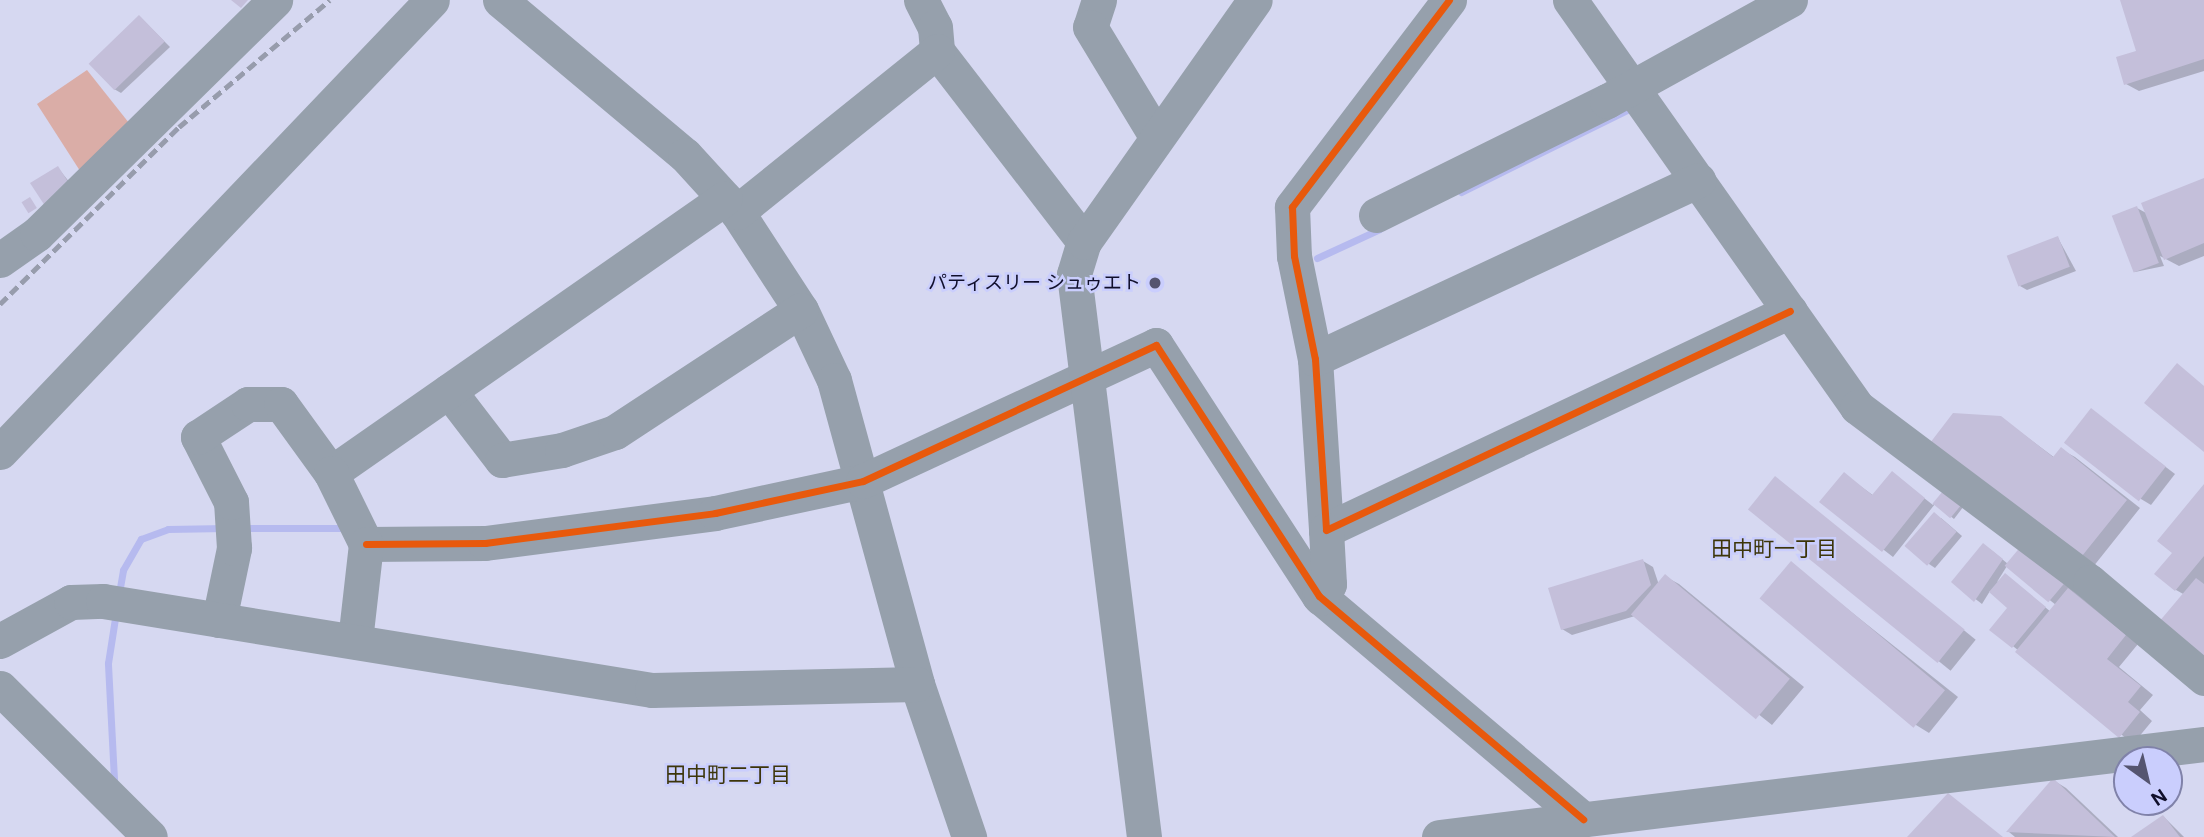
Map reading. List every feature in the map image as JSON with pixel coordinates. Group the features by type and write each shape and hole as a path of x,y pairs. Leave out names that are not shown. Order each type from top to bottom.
{"street":[{"path":"0,260 37,234 275,0"},
{"path":"0,452 432,0"},
{"path":"500,0 617,94 731,205 801,310 834,380 917,684 969,837"},
{"path":"922,0 935,27 937,51 1084,242"},
{"path":"1099,0 1090,27 1156,135"},
{"path":"1144,837 1074,274 1084,242 1156,135 1255,0"},
{"path":"1321,598 1329,584 1315,359 1294,256 1292,207 1449,0"},
{"path":"1570,0 1857,407 2090,582 2204,678"},
{"path":"1376,215 1631,86 1790,0"},
{"path":"331,472 731,205 937,51"},
{"path":"1315,359 1698,180"},
{"path":"449,391 502,460 562,450 615,432 801,310"},
{"path":"1326,530 1790,311"},
{"path":"366,544 485,543 715,513 863,481 1156,345 1321,598 1583,818"},
{"path":"219,620 234,548 231,502 198,437 248,404 281,404 331,472 366,544 355,641"},
{"path":"0,641 71,601 219,620 652,690 917,684"},
{"path":"0,688 150,837"},
{"path":"1439,837 2204,744"}],"shaded area":[{"path":"87,70 133,128 82,174 37,104"}],"building":[{"path":"231,0 248,0 241,8"},
{"path":"2120,0 2204,0 2204,59 2124,85 2116,57 2136,51"},
{"path":"139,15 165,42 114,90 89,64"},
{"path":"58,166 70,185 47,209 30,183"},
{"path":"2204,178 2204,243 2164,260 2141,203"},
{"path":"30,197 37,208 28,213 22,202"},
{"path":"2137,206 2159,263 2134,273 2112,216"},
{"path":"2058,236 2070,267 2018,287 2007,256"},
{"path":"2177,363 2204,386 2204,452 2144,403"},
{"path":"2091,408 2166,466 2139,501 2064,443"},
{"path":"1953,413 2001,416 2053,457 2061,447 2127,500 2078,561 1930,443"},
{"path":"1892,471 1925,498 1882,552 1819,502 1844,472 1872,495"},
{"path":"1775,476 1965,630 1938,663 1748,509"},
{"path":"2204,484 2204,556 2175,591 2154,574 2172,553 2157,541"},
{"path":"1948,485 1966,500 1950,518 1933,503"},
{"path":"1934,512 1957,532 1927,566 1904,546"},
{"path":"1983,543 2003,559 1974,602 1951,582"},
{"path":"2022,545 2066,582 2048,602 2005,566"},
{"path":"1643,559 1651,585 1626,611 1561,630 1548,588"},
{"path":"1791,561 1945,690 1913,728 1760,599"},
{"path":"2005,573 2046,607 2012,648 1989,630 2007,608 1989,592"},
{"path":"1665,574 1790,679 1756,719 1631,615"},
{"path":"2196,578 2204,584 2204,662 2158,623"},
{"path":"2068,588 2126,635 2107,659 2141,686 2128,702 2140,712 2119,738 2015,652"},
{"path":"2053,778 2115,837 2006,832"},
{"path":"1948,793 2003,837 1907,837"},
{"path":"2164,816 2180,837 2131,837"}],"waterway":[{"path":"1461,192 1631,108"},
{"path":"1317,258 1380,229"},
{"path":"119,593 123,570 141,539 168,529 225,528"},
{"path":"244,528 347,528"},
{"path":"114,779 108,663 116,612"}],"railway":[{"path":"0,304 179,127 330,0"}],"cycle path":[{"path":"1449,0 1292,207 1294,256 1315,359 1326,530 1790,311"},
{"path":"366,544 485,543 715,513 863,481 1156,345 1319,596 1583,819"}],"place":[{"name":"パティスリー シュゥエト","path":"1155,283"}],"district":[{"name":"田中町一丁目","path":"1774,549"},
{"name":"田中町二丁目","path":"728,775"}]}
